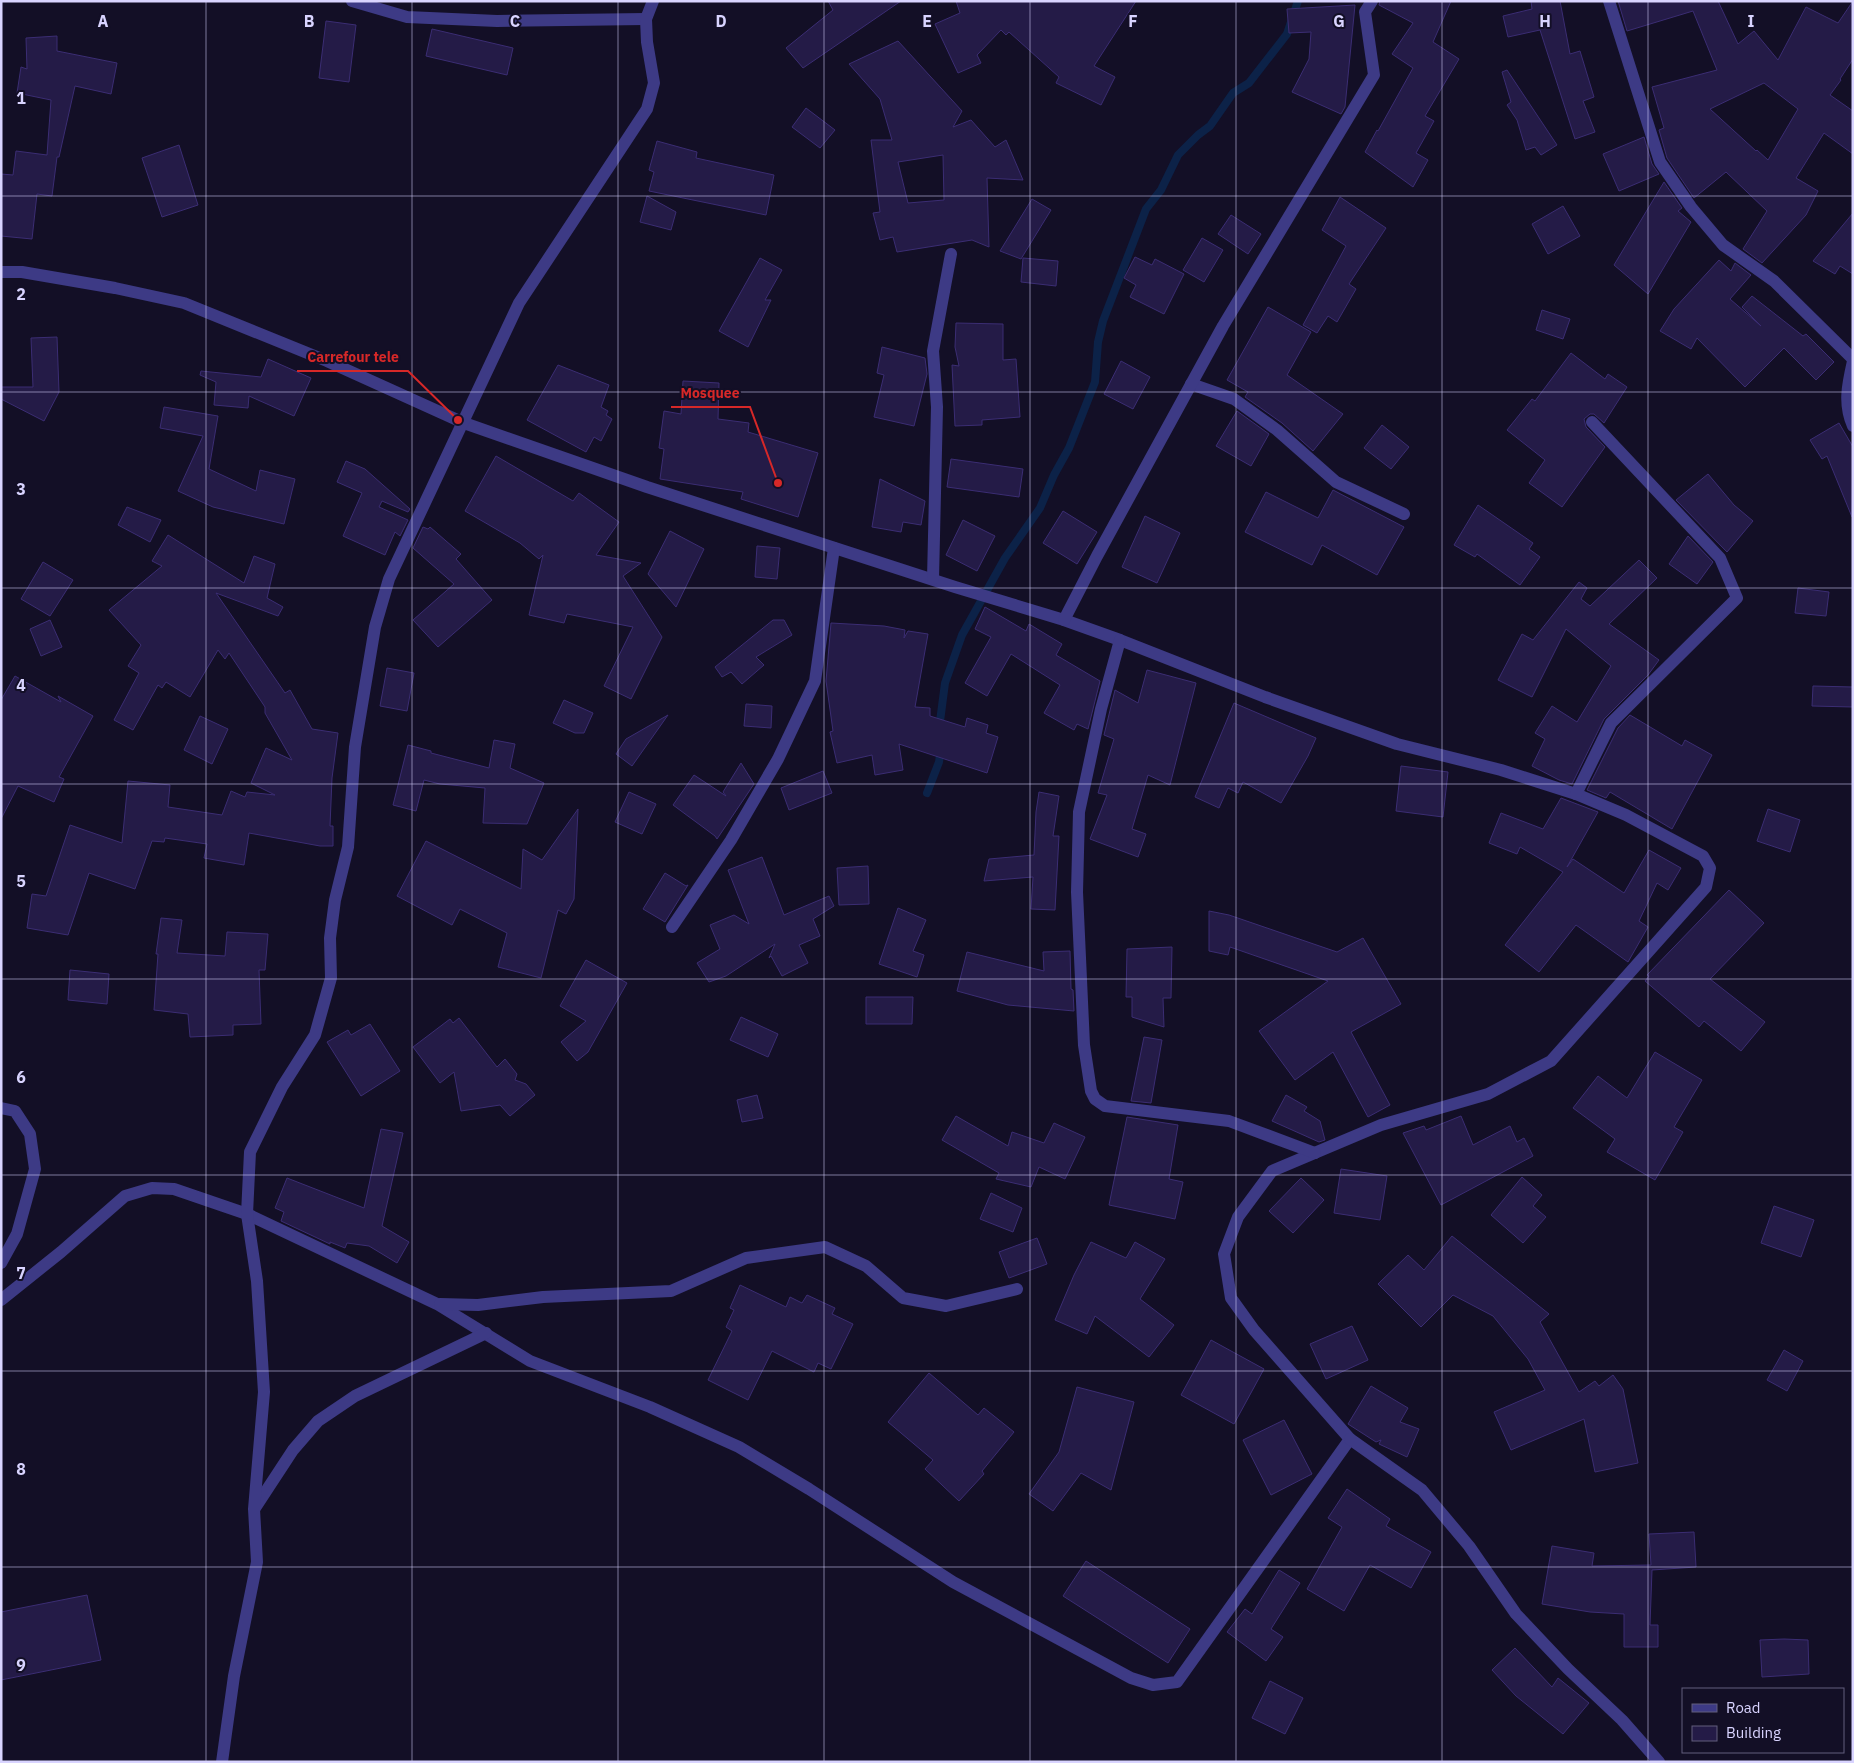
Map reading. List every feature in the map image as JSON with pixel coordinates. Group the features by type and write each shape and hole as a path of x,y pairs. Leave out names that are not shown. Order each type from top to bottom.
{"street":[{"path":"352,1 407,16 497,22 646,19"},
{"path":"222,1762 234,1676 257,1562 254,1509 264,1392 257,1281 247,1214 250,1152 282,1087 316,1035 331,978 330,938 335,900 348,847 355,748 375,627 389,579 519,303 647,110 654,83 647,42 646,19 653,1"},
{"path":"1064,620 1223,326 1374,74 1365,12 1372,1"},
{"path":"1608,1 1660,162 1691,208 1723,245 1774,281 1853,360 1847,388 1847,404 1853,426"},
{"path":"933,579 937,407 933,351 951,254"},
{"path":"1,272 22,272 115,288 184,303 327,361 464,423 647,487 955,587 1064,620 1265,697 1397,744 1501,770 1576,794 1626,815 1702,856 1710,868 1706,887 1551,1061 1488,1094 1381,1124 1272,1172 1238,1217 1224,1254 1231,1298 1254,1330 1350,1439 1422,1490 1470,1546 1516,1614 1568,1669 1622,1720 1659,1762"},
{"path":"1191,384 1234,399 1277,430 1336,482 1404,514"},
{"path":"1576,794 1611,723 1737,598 1720,558 1592,422"},
{"path":"672,927 731,840 778,759 815,682 834,548"},
{"path":"1120,640 1101,709 1079,812 1076,892 1084,1045 1091,1091 1095,1099 1105,1106 1228,1121 1315,1153"},
{"path":"1,1108 15,1111 30,1134 34,1169 17,1234 1,1263"},
{"path":"1,1300 61,1252 124,1196 152,1188 174,1189 247,1214 437,1304 530,1361 650,1406 739,1447 809,1489 952,1582 1131,1678 1154,1685 1177,1682 1350,1439"},
{"path":"437,1304 478,1305 543,1297 671,1291 746,1258 825,1247 866,1266 903,1298 946,1306 1017,1288"},
{"path":"254,1509 293,1450 318,1421 355,1396 486,1333"}],"building":[{"path":"828,1 901,1 803,68 786,48 833,10"},
{"path":"956,1 1136,1 1094,66 1115,77 1101,105 1056,83 1059,77 1009,32 1006,35 1001,30 977,55 981,63 958,73 935,24 960,13"},
{"path":"1380,1 1451,1 1433,42 1459,59 1425,116 1434,121 1416,153 1428,160 1413,187 1365,152 1413,68 1392,54 1413,23 1379,5"},
{"path":"1531,1 1560,1 1570,54 1580,51 1594,97 1583,101 1595,132 1575,139 1540,30 1508,37 1503,16 1532,9"},
{"path":"1618,1 1718,1 1738,44 1754,31 1778,60 1806,7 1838,23 1853,1 1853,59 1830,95 1853,111 1853,154 1824,133 1796,178 1818,191 1806,215 1762,263 1743,249 1767,211 1726,172 1694,198 1667,158 1659,130 1664,128 1652,87 1717,70 1693,11 1627,31","holes":["1764,83 1798,109 1768,160 1710,109"]},
{"path":"1355,5 1345,107 1341,114 1292,92 1309,59 1311,32 1289,33 1287,9"},
{"path":"326,21 356,25 349,82 319,78"},
{"path":"432,29 513,48 507,75 426,56"},
{"path":"57,36 57,51 117,63 111,94 75,86 59,157 57,157 52,196 37,194 32,239 1,236 1,174 13,175 16,151 47,155 51,100 17,93 21,67 27,69 26,38"},
{"path":"898,41 962,111 953,127 971,120 995,147 1006,140 1023,180 987,178 989,247 972,240 897,252 893,237 880,240 873,213 880,212 871,140 892,140 880,99 849,64","holes":["943,155 944,200 908,203 898,162"]},
{"path":"1507,70 1557,145 1541,155 1535,147 1526,150 1517,120 1507,105 1511,102 1502,72"},
{"path":"806,108 835,130 820,148 792,127"},
{"path":"1644,137 1652,164 1659,174 1619,191 1603,154"},
{"path":"657,141 697,152 696,158 774,175 766,215 649,191 654,172 649,170"},
{"path":"179,145 198,205 162,217 142,158"},
{"path":"1664,182 1682,208 1678,211 1691,222 1648,294 1614,265"},
{"path":"647,196 676,212 671,230 640,222"},
{"path":"1340,197 1386,228 1349,284 1356,289 1337,322 1328,316 1317,333 1303,325 1346,246 1322,230"},
{"path":"1032,199 1051,210 1021,259 1000,251"},
{"path":"1563,206 1580,236 1548,254 1532,224"},
{"path":"1853,213 1853,274 1840,266 1835,274 1813,261"},
{"path":"1231,215 1261,234 1248,254 1218,234"},
{"path":"1202,238 1223,250 1204,282 1183,270"},
{"path":"1135,257 1152,265 1155,259 1184,274 1164,314 1130,297 1136,285 1124,278"},
{"path":"760,258 782,270 765,300 771,300 748,347 719,331"},
{"path":"1023,258 1058,261 1056,286 1021,282"},
{"path":"1719,260 1731,271 1735,263 1751,275 1730,299 1761,326 1742,307 1752,296 1803,336 1806,334 1834,362 1816,380 1784,348 1745,387 1697,338 1691,349 1660,331 1674,309"},
{"path":"1268,307 1311,332 1287,375 1343,414 1313,451 1282,423 1245,397 1248,392 1227,380"},
{"path":"1542,310 1570,319 1563,339 1536,330"},
{"path":"956,323 1003,324 1003,360 1016,359 1020,417 982,420 982,425 955,426 952,365 959,366 955,347"},
{"path":"57,337 59,392 44,421 1,399 1,387 33,387 31,338"},
{"path":"882,347 925,358 927,374 914,426 874,417 884,375 877,373"},
{"path":"1571,353 1605,379 1608,374 1627,387 1604,423 1594,414 1590,414 1584,419 1586,427 1605,447 1562,507 1529,483 1545,460 1507,430 1532,399 1535,401"},
{"path":"268,359 311,378 294,416 249,396 248,408 214,405 216,382 200,375 201,371 261,377"},
{"path":"1121,361 1150,377 1133,409 1104,394"},
{"path":"558,365 609,385 601,407 608,411 606,415 612,419 601,441 594,437 586,452 527,420"},
{"path":"683,381 719,383 718,419 749,423 748,432 818,453 798,517 741,499 743,492 660,479 664,449 659,448 664,411 681,414"},
{"path":"164,407 218,416 209,469 256,491 260,470 295,479 284,524 213,507 178,491 203,436 160,428"},
{"path":"1237,411 1269,434 1251,466 1216,446"},
{"path":"1839,423 1853,447 1852,517 1827,456 1822,459 1810,440"},
{"path":"1382,425 1409,447 1391,469 1364,448"},
{"path":"496,456 573,501 579,493 619,522 596,555 641,563 623,576 662,637 631,699 604,686 633,627 567,614 564,623 529,615 543,555 539,559 520,543 465,511"},
{"path":"951,459 1023,469 1019,497 947,487"},
{"path":"346,461 365,469 410,509 408,512 382,501 379,507 408,520 400,536 395,532 385,555 343,536 362,493 337,482"},
{"path":"1708,474 1734,505 1753,521 1727,552 1676,500"},
{"path":"880,479 925,501 921,525 903,522 901,532 872,527"},
{"path":"1333,490 1404,527 1377,575 1322,545 1312,565 1245,532 1266,492 1318,518"},
{"path":"1478,505 1533,543 1529,549 1540,557 1520,585 1477,554 1475,557 1454,545"},
{"path":"127,507 161,520 150,542 118,525"},
{"path":"1063,511 1097,532 1077,564 1043,543"},
{"path":"1145,516 1180,533 1157,583 1122,567"},
{"path":"963,520 995,536 977,571 946,555"},
{"path":"423,527 428,529 430,527 461,554 456,559 492,600 438,647 413,620 454,584 413,548"},
{"path":"670,531 704,549 676,607 648,574"},
{"path":"168,535 244,583 254,556 275,564 267,598 283,607 278,616 216,593 285,693 290,690 312,729 338,733 332,778 330,826 333,826 333,846 320,846 249,833 244,865 204,858 207,844 165,838 164,842 152,841 135,889 89,873 68,935 27,928 32,894 46,896 70,825 122,843 128,781 170,785 168,807 222,815 231,791 245,797 247,792 275,795 251,783 266,748 292,760 265,713 265,707 229,653 225,659 218,650 190,697 166,682 162,688 158,685 133,730 114,720 139,673 128,666 141,645 109,610 162,566 152,561"},
{"path":"1688,536 1713,562 1697,584 1669,564"},
{"path":"757,546 780,548 777,579 755,577"},
{"path":"1639,560 1657,578 1609,624 1659,660 1648,675 1604,719 1572,784 1559,780 1532,766 1545,739 1535,733 1552,706 1577,722 1611,666 1566,629 1532,697 1498,680 1522,634 1533,640 1579,582 1587,588 1581,599 1590,606"},
{"path":"43,562 73,580 50,616 21,599"},
{"path":"1798,588 1829,592 1826,616 1795,613"},
{"path":"985,607 1026,631 1029,624 1062,644 1056,655 1100,681 1088,729 1077,724 1074,730 1044,713 1060,685 1011,654 987,696 965,683 991,637 975,629"},
{"path":"50,620 62,647 41,656 30,629"},
{"path":"773,620 784,620 792,635 756,657 764,665 742,684 731,672 722,677 715,667"},
{"path":"831,623 884,626 905,630 904,638 908,631 928,634 915,707 930,708 930,716 965,727 967,718 988,725 986,733 998,737 987,773 899,744 903,770 875,775 872,755 837,763 830,732 833,731 826,681"},
{"path":"387,668 414,673 407,711 380,706"},
{"path":"1147,670 1196,683 1170,785 1148,775 1132,829 1146,834 1138,857 1090,839 1107,795 1098,793 1114,739 1104,735 1115,690 1138,703"},
{"path":"15,676 61,702 58,696 93,716 59,777 64,779 54,802 18,786 1,819 1,700"},
{"path":"1813,686 1853,687 1853,707 1812,706"},
{"path":"564,700 593,713 584,733 575,733 553,723"},
{"path":"1234,703 1316,738 1281,803 1243,782 1238,793 1228,788 1219,808 1195,797"},
{"path":"746,704 772,706 771,728 744,726"},
{"path":"668,715 632,766 616,754 626,739"},
{"path":"1630,715 1682,746 1685,740 1712,755 1672,829 1610,792 1606,798 1587,790 1618,728"},
{"path":"200,716 228,729 212,764 184,750"},
{"path":"494,740 515,744 510,768 544,783 527,824 483,823 485,788 440,784 424,780 416,811 393,805 408,745 489,768"},
{"path":"741,763 754,784 717,839 673,805 694,775 726,796 723,792"},
{"path":"1401,766 1448,772 1443,817 1396,811"},
{"path":"823,771 832,793 789,810 781,788"},
{"path":"629,792 656,804 642,834 615,822"},
{"path":"1039,792 1059,796 1053,836 1059,836 1055,910 1031,909 1033,877 984,881 989,859 1034,855"},
{"path":"1561,798 1598,812 1567,867 1573,859 1624,893 1649,850 1681,868 1668,890 1657,883 1639,921 1648,927 1628,962 1576,925 1539,972 1505,945 1563,872 1520,847 1517,854 1489,843 1501,813 1543,829"},
{"path":"578,809 574,899 566,914 558,910 541,978 498,967 507,933 460,909 452,925 397,896 426,841 521,889 523,849 542,860"},
{"path":"1768,809 1800,820 1790,852 1757,841"},
{"path":"762,857 784,915 829,896 834,906 813,919 820,936 799,945 808,963 782,976 771,956 769,958 775,944 726,976 709,982 697,963 720,949 710,925 734,915 749,924 728,870"},
{"path":"868,866 869,904 839,905 837,868"},
{"path":"665,873 686,886 688,885 665,922 643,909"},
{"path":"1729,890 1764,923 1710,979 1765,1022 1741,1051 1704,1021 1699,1027 1645,981 1649,976 1647,975"},
{"path":"898,908 926,920 913,951 924,955 917,977 879,964"},
{"path":"1209,911 1229,915 1337,952 1363,938 1401,1004 1351,1032 1390,1105 1368,1117 1333,1052 1295,1080 1259,1031 1328,981 1230,947 1228,955 1209,951"},
{"path":"161,918 182,920 177,953 225,956 227,932 268,934 265,970 259,970 261,1024 233,1025 233,1035 190,1037 188,1014 154,1010 158,954 156,954"},
{"path":"1172,947 1171,998 1163,998 1164,1027 1132,1017 1132,997 1126,997 1127,949"},
{"path":"1070,951 1071,989 1073,990 1074,1011 1008,1005 957,991 967,952 1044,971 1043,952"},
{"path":"586,960 627,983 588,1052 577,1061 561,1042 586,1021 560,1006"},
{"path":"70,970 109,974 107,1004 68,1000"},
{"path":"866,997 913,997 912,1024 866,1024"},
{"path":"741,1017 778,1034 768,1057 730,1040"},
{"path":"459,1018 497,1067 505,1059 517,1074 515,1080 526,1084 535,1095 510,1116 500,1105 461,1111 454,1072 440,1083 413,1047 450,1019 453,1023"},
{"path":"370,1024 400,1071 361,1096 327,1042 348,1030 351,1035"},
{"path":"1144,1037 1162,1040 1151,1103 1131,1101"},
{"path":"1655,1052 1702,1080 1674,1127 1683,1132 1655,1180 1607,1152 1615,1139 1573,1108 1598,1076 1627,1098"},
{"path":"757,1095 763,1118 742,1122 737,1100"},
{"path":"1286,1095 1307,1107 1304,1111 1320,1121 1325,1140 1319,1142 1272,1121"},
{"path":"956,1116 1008,1146 1012,1132 1044,1143 1054,1123 1085,1137 1065,1179 1039,1167 1031,1187 996,1179 999,1173 942,1140"},
{"path":"1461,1116 1473,1145 1510,1126 1517,1142 1524,1138 1533,1156 1441,1205 1403,1133 1424,1126 1426,1130"},
{"path":"1127,1117 1178,1125 1169,1179 1183,1182 1175,1219 1109,1205"},
{"path":"381,1129 403,1133 382,1226 409,1242 397,1263 369,1246 347,1243 345,1248 330,1242 330,1244 281,1221 284,1212 275,1208 287,1178 364,1208"},
{"path":"1341,1169 1387,1176 1380,1220 1334,1213"},
{"path":"1522,1177 1542,1195 1533,1206 1546,1217 1523,1243 1491,1215"},
{"path":"1301,1178 1324,1200 1293,1233 1269,1211"},
{"path":"991,1193 1022,1208 1013,1232 980,1219"},
{"path":"1774,1206 1814,1220 1801,1257 1761,1243"},
{"path":"1452,1236 1549,1314 1540,1322 1579,1392 1595,1381 1599,1386 1613,1375 1623,1389 1638,1463 1595,1472 1584,1419 1511,1450 1494,1412 1545,1390 1528,1359 1493,1316 1453,1295 1421,1327 1378,1284 1408,1255 1424,1270"},
{"path":"1037,1238 1047,1264 1009,1278 999,1252"},
{"path":"1091,1242 1126,1258 1135,1242 1165,1259 1140,1299 1174,1325 1149,1357 1095,1316 1087,1334 1055,1320 1074,1275"},
{"path":"740,1285 786,1307 790,1297 802,1303 807,1295 835,1308 832,1314 853,1324 831,1369 818,1363 814,1372 772,1351 748,1400 708,1380 732,1331 726,1327 734,1310 730,1308"},
{"path":"1352,1326 1368,1360 1326,1379 1310,1344"},
{"path":"1211,1340 1264,1369 1234,1424 1181,1395"},
{"path":"1784,1350 1803,1361 1787,1391 1767,1380"},
{"path":"929,1373 978,1415 984,1408 1014,1432 982,1471 984,1474 959,1501 925,1469 933,1460 888,1422"},
{"path":"1371,1386 1408,1408 1400,1422 1419,1429 1407,1457 1379,1444 1381,1440 1376,1442 1348,1424"},
{"path":"1077,1387 1134,1402 1111,1490 1081,1473 1053,1511 1029,1494 1059,1452"},
{"path":"1284,1420 1312,1474 1271,1495 1243,1440"},
{"path":"1347,1489 1390,1519 1386,1526 1431,1552 1411,1588 1370,1565 1344,1611 1307,1589 1342,1527 1328,1518"},
{"path":"1694,1532 1696,1567 1652,1570 1650,1625 1658,1625 1658,1647 1624,1647 1624,1614 1590,1612 1542,1604 1552,1546 1594,1553 1592,1566 1651,1565 1649,1534"},
{"path":"1086,1561 1190,1629 1168,1663 1063,1596"},
{"path":"1279,1570 1300,1583 1271,1629 1283,1637 1266,1661 1227,1632 1245,1609 1252,1614"},
{"path":"87,1595 101,1660 1,1680 1,1612"},
{"path":"1760,1640 1808,1640 1809,1674 1762,1677"},
{"path":"1515,1648 1552,1687 1558,1678 1589,1703 1563,1734 1516,1696 1492,1670"},
{"path":"1270,1681 1303,1698 1285,1734 1252,1718"}],"waterway":[{"path":"939,729 945,683 962,635 1005,558 1040,508 1054,475 1069,448 1095,382 1098,342 1103,321 1146,209 1161,190 1178,155 1210,126 1233,93 1249,83 1287,34 1298,1"},
{"path":"927,793 939,762 941,748"}],"place":[{"name":"Carrefour tele","path":"458,420"},
{"name":"Mosquee","path":"778,483"}]}
